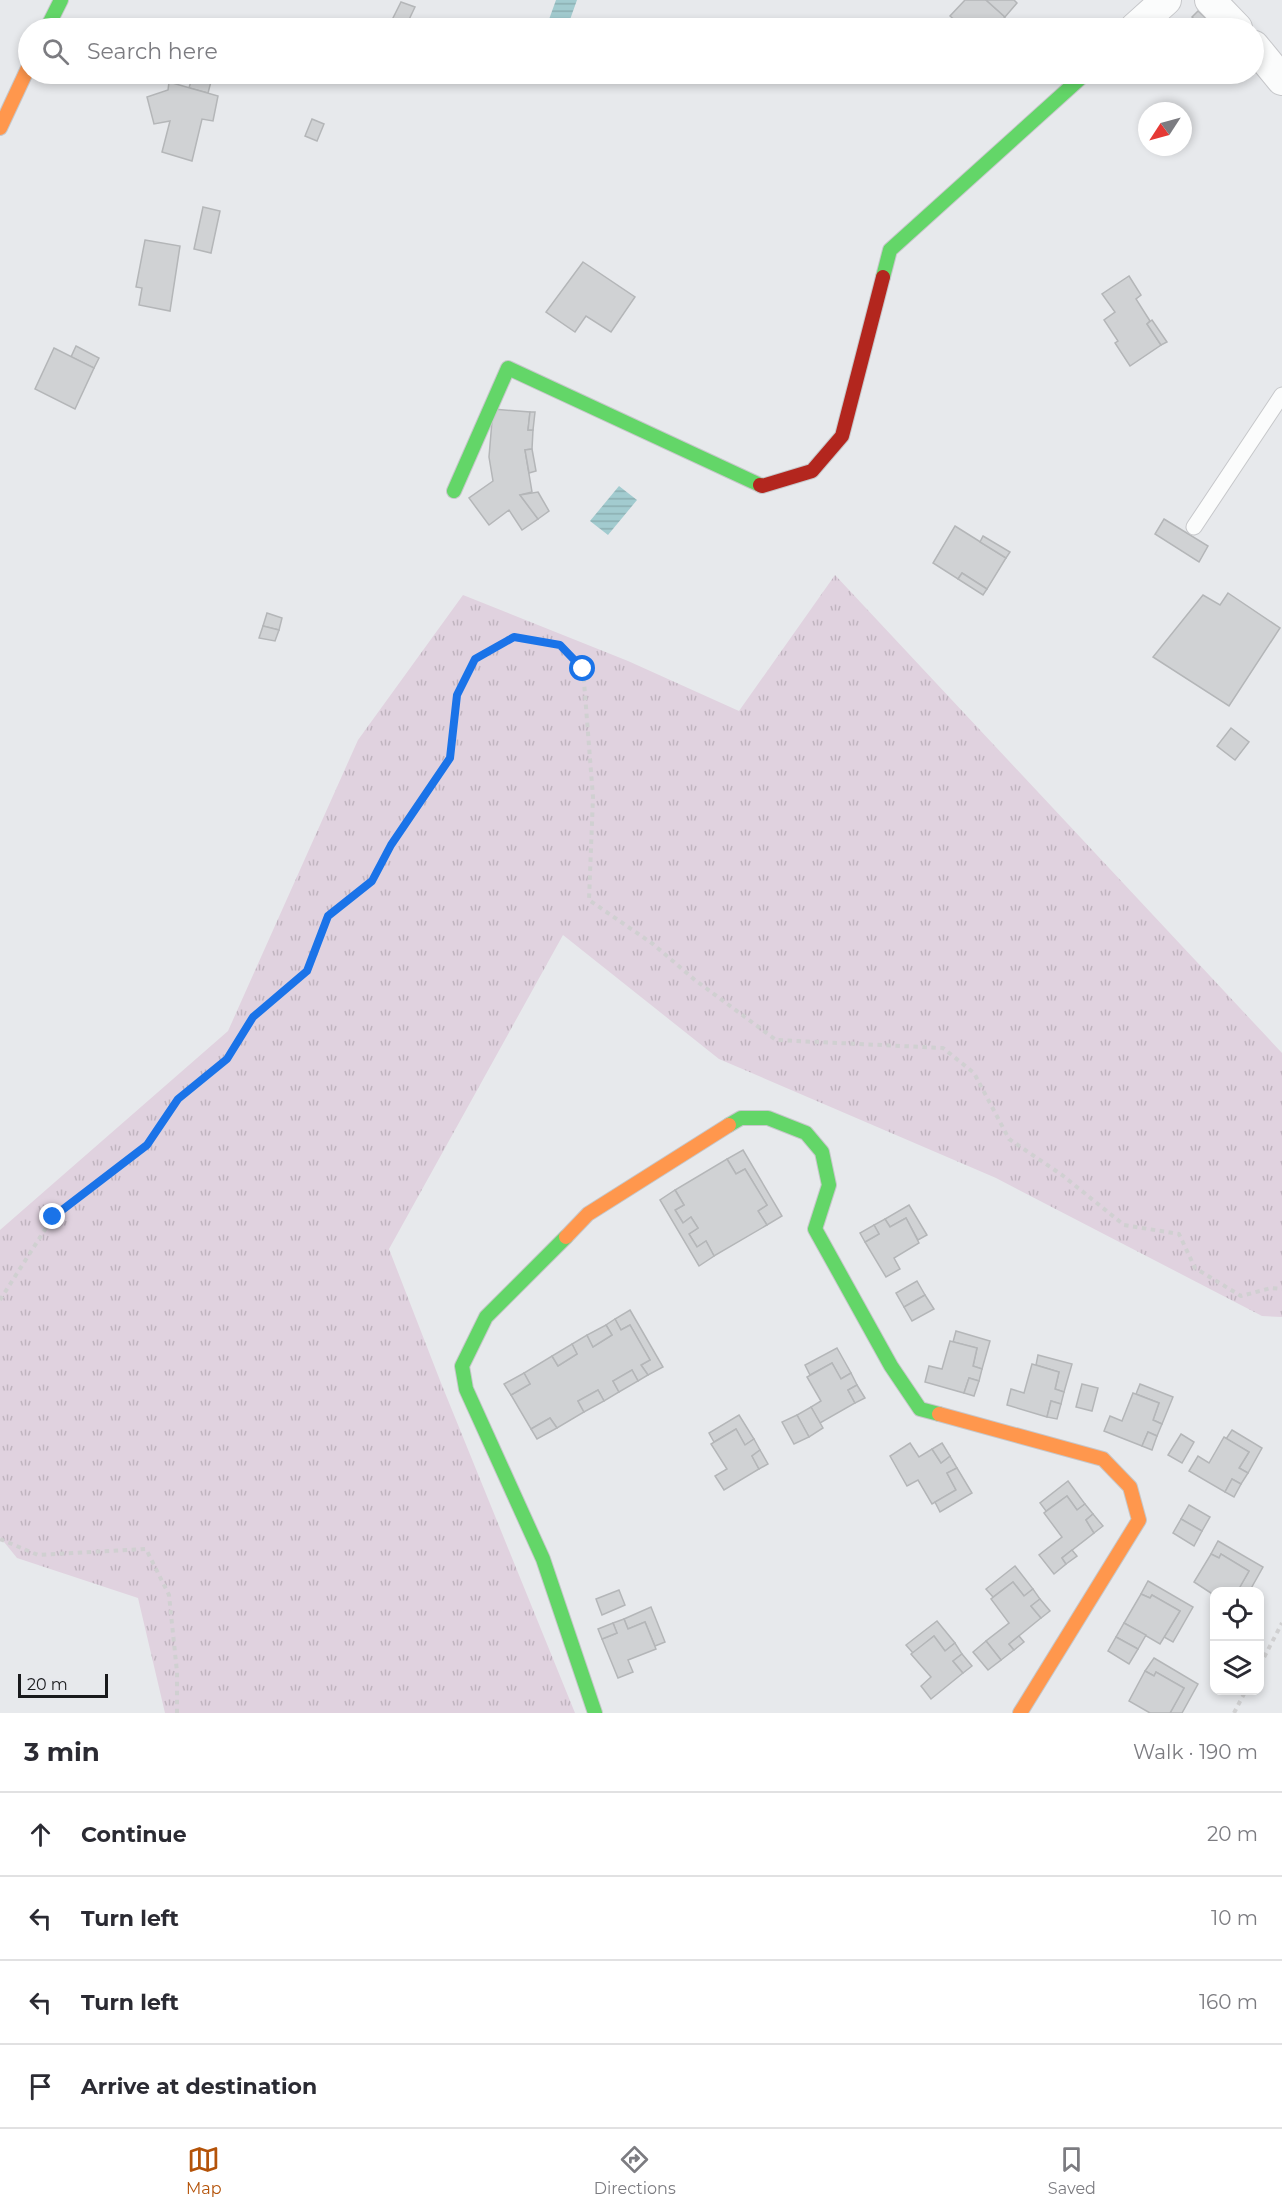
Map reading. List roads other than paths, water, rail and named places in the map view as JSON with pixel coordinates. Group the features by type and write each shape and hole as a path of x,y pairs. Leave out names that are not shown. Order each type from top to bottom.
{"street":[{"path":"52,18 61,0"},
{"path":"1146,18 1166,0"},
{"path":"1210,0 1227,18"},
{"path":"1264,58 1282,80"},
{"path":"0,128 21,84"},
{"path":"454,491 508,368 762,486 812,471 842,436 890,250 1074,84"},
{"path":"595,1713 543,1559 466,1389 462,1366 486,1317 588,1214 741,1118 768,1118 806,1133 822,1152 829,1185 815,1229 891,1366 920,1409 1103,1459 1130,1487 1139,1520 1020,1713"}],"lane":[{"path":"1194,527 1282,395"}],"water":[{"path":"556,0 577,0 571,18 550,18"},
{"path":"619,486 637,500 608,535 590,521"}]}
